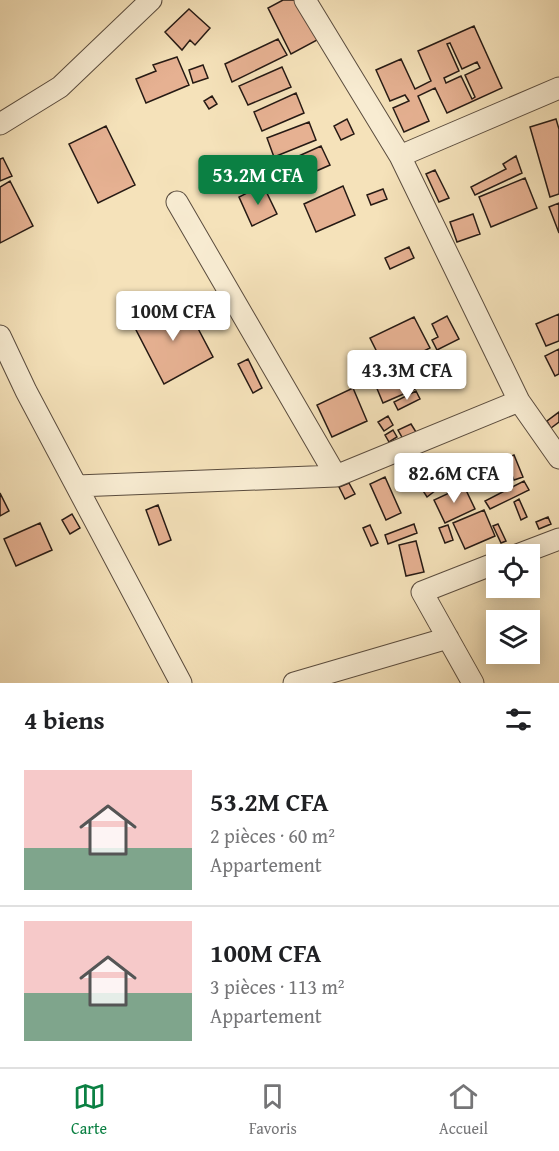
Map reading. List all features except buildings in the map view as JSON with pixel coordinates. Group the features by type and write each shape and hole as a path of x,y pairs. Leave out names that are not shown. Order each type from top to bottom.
{"street":[{"path":"0,124 60,87 151,0"},
{"path":"305,0 400,156 519,401 559,458"},
{"path":"400,156 559,88"},
{"path":"177,202 336,476"},
{"path":"0,336 26,391 181,683"},
{"path":"77,486 336,476 519,401"},
{"path":"540,546 559,539"},
{"path":"473,683 422,591 486,567"},
{"path":"294,683 448,638"}]}
